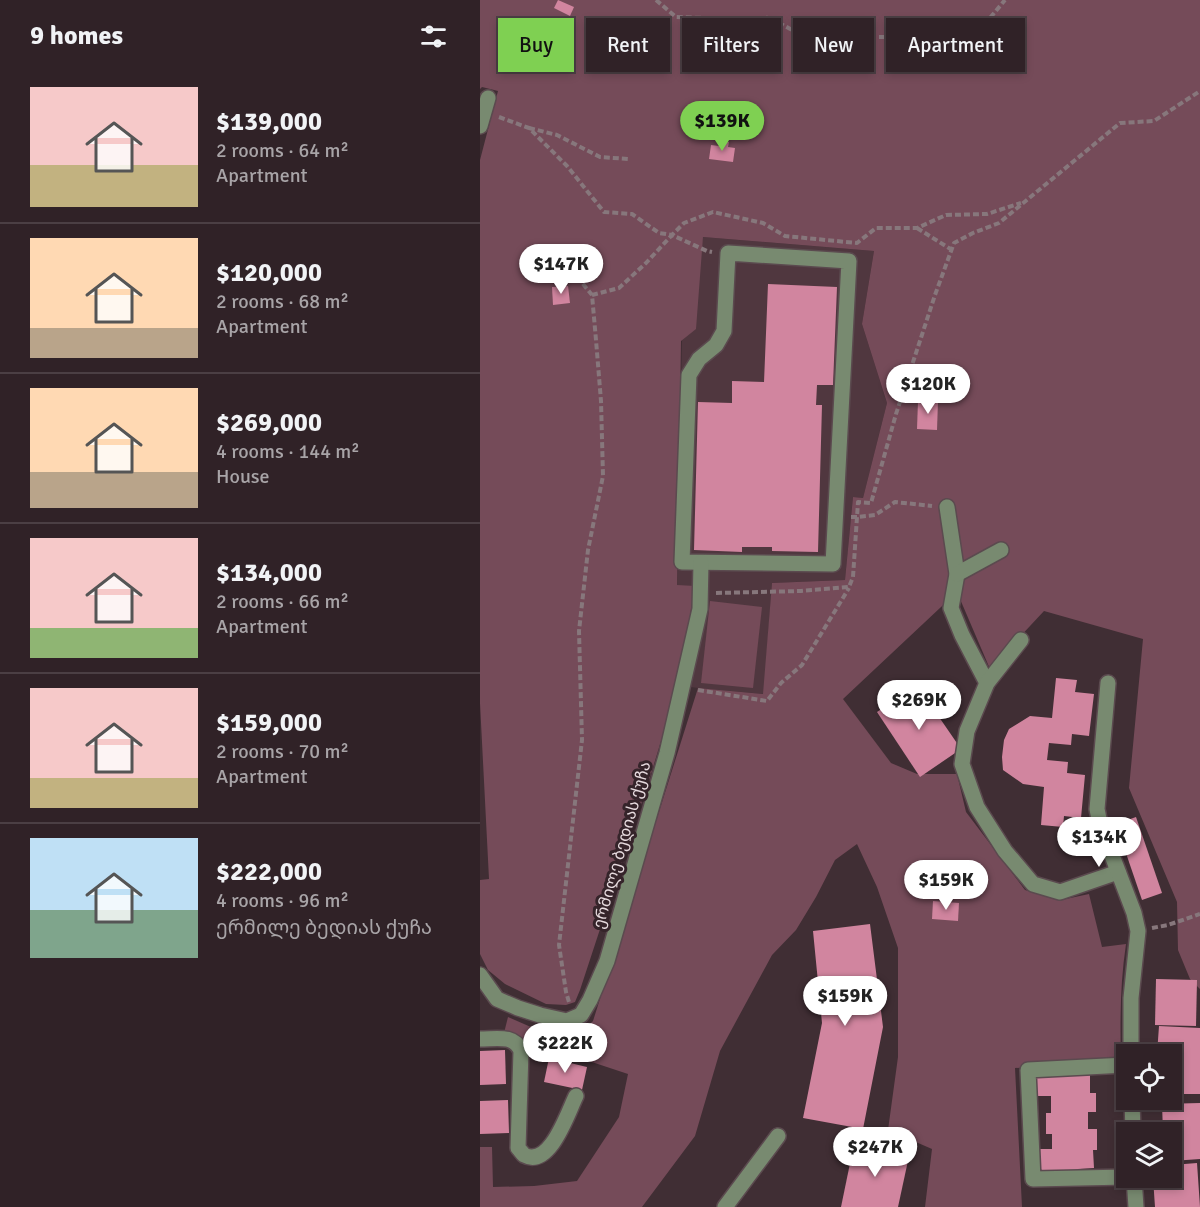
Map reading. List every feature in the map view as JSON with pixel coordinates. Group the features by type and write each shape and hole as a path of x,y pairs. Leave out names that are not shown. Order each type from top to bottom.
{"street":[{"path":"480,126 488,98"},
{"path":"728,253 849,261 833,564 701,563 682,562 689,375 699,359 716,345 724,331 728,253"},
{"path":"947,507 957,574 951,608 987,683"},
{"path":"957,574 1001,550"},
{"name":"ერმილე ბედიას ქუჩა","path":"574,1018 581,1015 590,1000 608,961 667,753 699,609 701,563"},
{"path":"1021,640 987,683 967,731 962,764 977,807 1005,851 1032,884 1060,892 1118,872"},
{"path":"1108,683 1097,809 1100,824 1134,913 1138,931 1131,998 1131,1044"},
{"path":"480,975 497,999 540,1015 567,1021 574,1018"},
{"path":"480,1039 512,1040 518,1044 521,1051 518,1148 525,1156 537,1157 553,1145 576,1096"},
{"path":"1116,1066 1028,1070 1033,1179 1116,1177"},
{"path":"725,1207 778,1136"},
{"path":"1135,1188 1136,1207"}],"path":[{"path":"656,0 676,16 705,18 731,30 769,17 820,46 848,42 860,37 890,37 912,31 939,32 969,43 1005,0"},
{"path":"857,517 858,502 872,503 896,414 954,243 999,223 1120,123 1154,121 1200,91"},
{"path":"495,115 529,128 557,135 600,157 629,159"},
{"path":"529,128 567,166 604,212 632,214 658,234 672,235 707,251"},
{"path":"592,295 619,288 684,223 713,212 763,223 786,236 857,243 876,228 917,228 946,216 987,214 1025,201"},
{"path":"917,228 952,250"},
{"path":"560,256 592,295 600,390 603,476 588,550 579,631 582,740 560,945 566,992 574,1018"},
{"path":"895,502 947,507"},
{"path":"692,688 767,702 781,683 801,665 849,587"},
{"path":"1168,925 1200,914"}],"shaded area":[{"path":"480,0 1200,0 1200,989 1190,979 1178,950 1177,902 1129,788 1143,639 1044,611 990,669 957,592 843,699 891,763 917,774 957,774 966,812 1025,890 1061,900 1089,894 1102,947 1126,944 1121,1004 1121,1044 1116,1044 1116,1063 1015,1068 1022,1207 925,1207 932,1149 888,1130 898,1057 898,948 877,887 857,844 835,860 796,930 772,955 720,1051 695,1136 642,1207 480,1207 480,1147 492,1147 493,1187 534,1186 577,1181 619,1117 628,1074 504,1033 508,1017 556,1038 577,1037 593,1021 698,688 763,694 772,583 845,580 853,497 863,498 887,403 862,324 874,251 703,237 696,329 681,341 677,585 695,586 678,685 651,774 575,1002 566,1005 546,1004 505,984 488,970 480,954 480,880 489,879 480,703 480,160 498,91 482,87 480,89"},
{"path":"703,237 874,251 862,324 887,403 863,498 853,497 845,580 772,583 764,694 678,685 694,586 677,586 682,341"},
{"path":"710,601 762,607 753,688 701,683"}],"building":[{"path":"558,0 574,7 570,16 554,8"},
{"path":"720,141 729,142 728,147 735,148 733,162 709,159 711,145 719,146"},
{"path":"768,284 837,287 833,385 817,385 816,405 822,405 818,552 772,551 772,547 742,547 742,552 694,550 698,402 732,403 732,381 764,382"},
{"path":"568,286 570,303 553,305 552,287"},
{"path":"918,401 938,401 937,430 917,429"},
{"path":"1056,678 1077,680 1075,692 1094,694 1089,736 1072,734 1071,745 1049,743 1047,760 1068,762 1067,773 1085,775 1081,818 1064,816 1063,827 1041,825 1044,787 1023,784 1003,770 1002,757 1004,740 1009,729 1030,716 1052,718"},
{"path":"917,685 961,749 920,777 877,712"},
{"path":"1136,817 1162,893 1142,900 1116,824"},
{"path":"933,901 959,903 958,921 932,919"},
{"path":"870,924 883,1027 863,1129 803,1118 822,1023 813,931"},
{"path":"1156,979 1197,980 1196,1026 1155,1025"},
{"path":"1159,1026 1200,1028 1200,1094 1182,1094 1182,1044 1158,1044"},
{"path":"505,1050 506,1084 480,1085 480,1051"},
{"path":"549,1058 587,1067 582,1090 544,1082"},
{"path":"1090,1074 1090,1093 1096,1093 1096,1112 1088,1112 1088,1129 1097,1129 1097,1150 1093,1150 1094,1168 1078,1169 1078,1174 1056,1174 1056,1170 1038,1171 1037,1149 1052,1149 1052,1134 1046,1134 1046,1113 1051,1113 1051,1096 1036,1096 1036,1076"},
{"path":"508,1100 509,1133 480,1134 480,1101"},
{"path":"1182,1103 1200,1103 1200,1159 1182,1160 1182,1122 1163,1122 1162,1110 1182,1110"},
{"path":"854,1144 909,1156 898,1207 841,1207"},
{"path":"1197,1163 1200,1207 1155,1207 1154,1188 1182,1188 1182,1164"}]}
